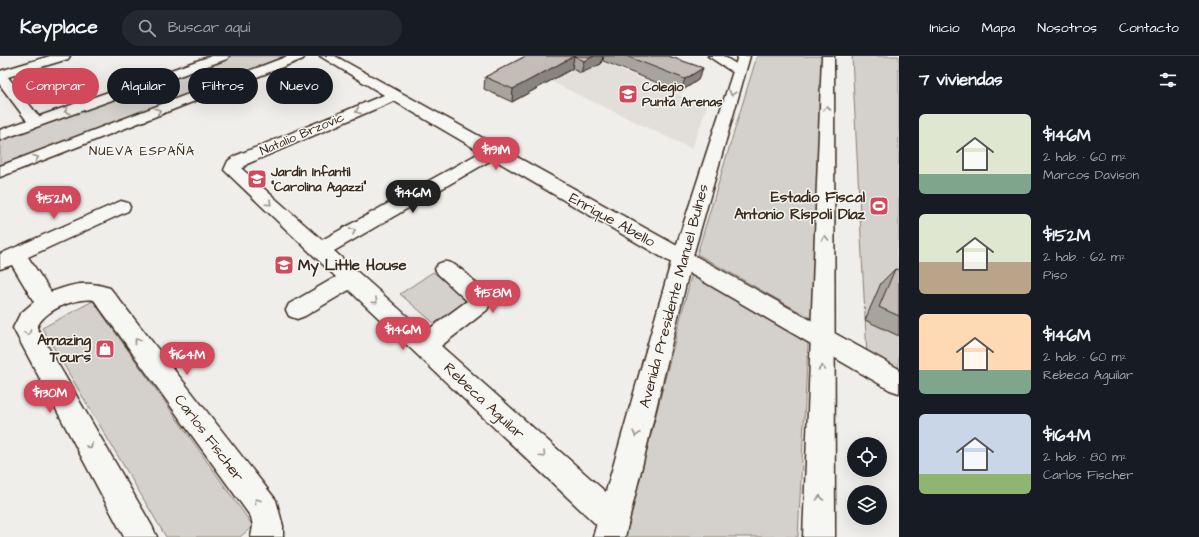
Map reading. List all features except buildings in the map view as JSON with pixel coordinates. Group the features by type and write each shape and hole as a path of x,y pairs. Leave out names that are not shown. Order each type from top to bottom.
{"street":[{"path":"35,122 0,75 64,56"},
{"path":"0,134 223,56"},
{"path":"0,172 300,56"},
{"name":"Enrique Abello","path":"326,56 899,382"},
{"path":"819,537 828,56"},
{"path":"718,57 742,63"},
{"name":"Avenida Presidente Manuel Bulnes","path":"611,529 682,259 742,63"},
{"name":"Natalio Brzovic","path":"234,166 241,160 394,96"},
{"path":"319,250 493,152"},
{"name":"Rebeca Aguilar","path":"234,166 235,172 424,346 611,529"},
{"path":"47,305 8,259 121,207"},
{"path":"424,346 479,304 475,295 445,269"},
{"path":"297,310 351,278"},
{"name":"Carlos Fischer","path":"141,537 26,332 26,325 31,315 47,305 82,290 92,290 102,294 264,511 268,526 266,537"}],"shaded area":[{"path":"231,56 288,56 257,68 198,68"},
{"name":"Colegio Punta Arenas","path":"537,56 587,56 707,106 692,149 552,82 572,71"},
{"path":"757,56 828,56 814,320 697,254"},
{"name":"Estadio Fiscal Antonio Ríspoli Díaz","path":"852,56 899,56 899,374 867,356"},
{"path":"188,71 188,95 180,98 180,74"},
{"path":"107,101 107,104 163,104 0,167 0,139"},
{"path":"433,272 469,300 435,324 400,294"},
{"path":"692,273 808,343 798,537 625,537"},
{"path":"93,301 253,526 240,537 166,537 42,328"}],"place":[{"name":"Colegio Punta Arenas","path":"628,94"},
{"name":"Jardín Infantil \"Carolina Agazzi\"","path":"257,179"},
{"name":"Estadio Fiscal Antonio Ríspoli Díaz","path":"879,206"},
{"name":"My Little House","path":"284,265"},
{"name":"Amazing Tours","path":"105,349"}],"district":[{"name":"NUEVA ESPAÑA","path":"142,151"}]}
